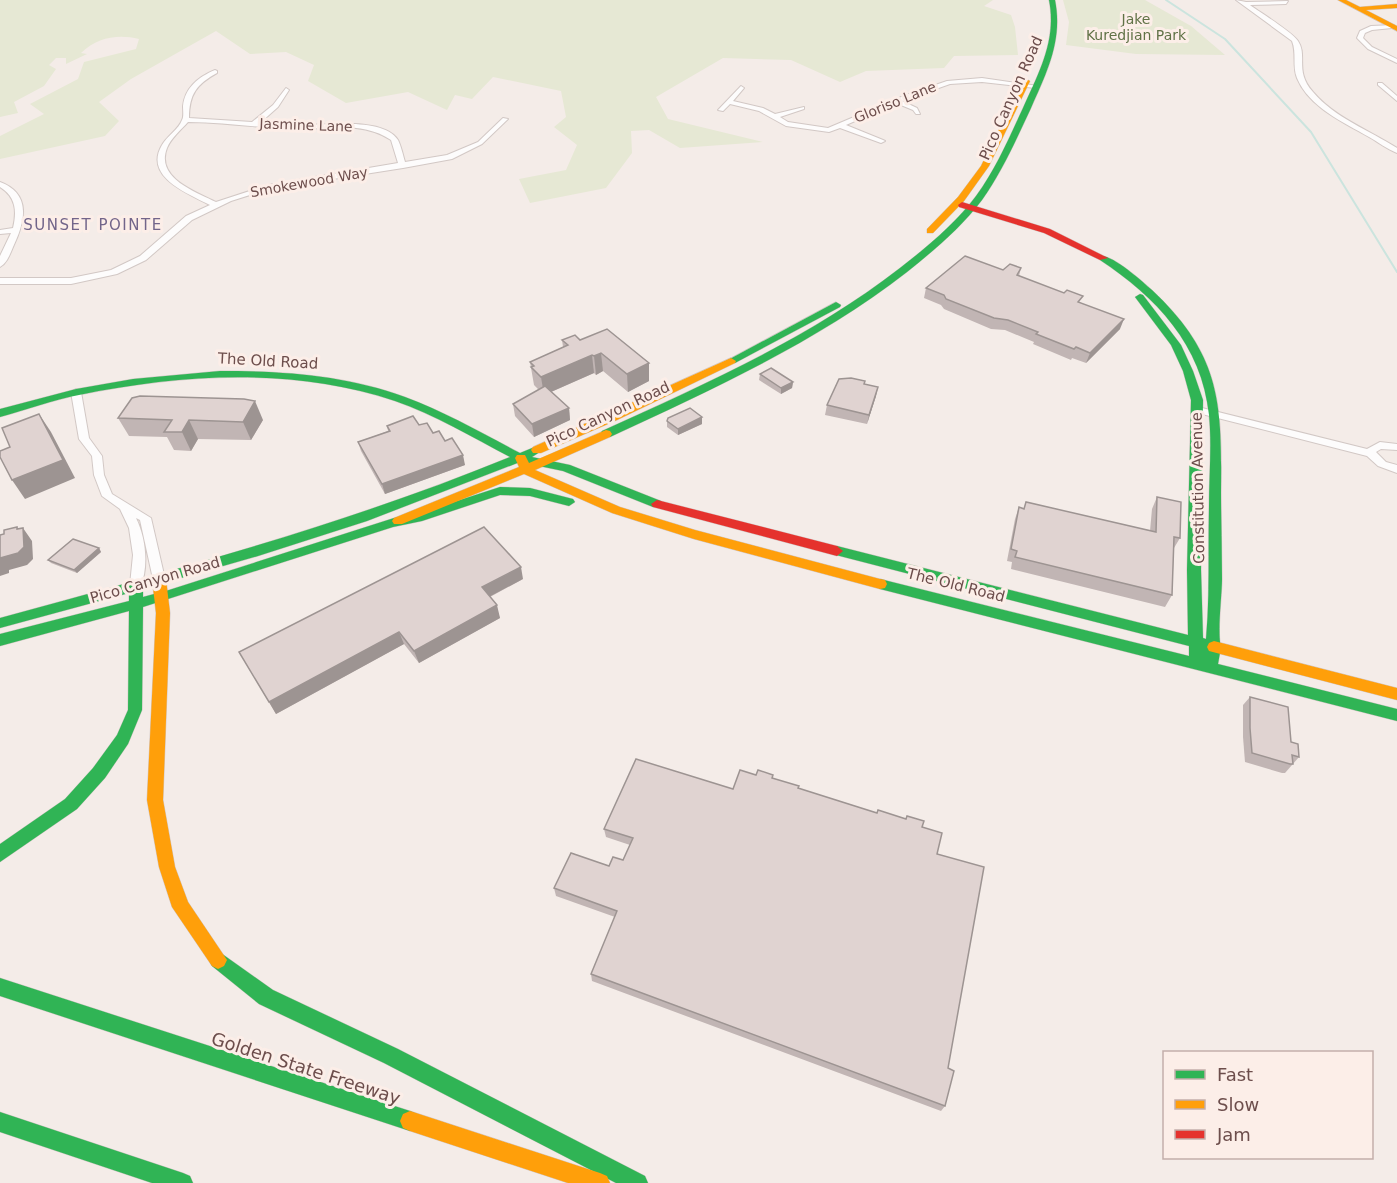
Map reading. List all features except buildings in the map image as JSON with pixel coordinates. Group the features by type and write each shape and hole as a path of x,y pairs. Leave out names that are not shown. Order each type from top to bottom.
{"main road":[{"name":"Pico Canyon Road","path":"0,622 254,552 524,464 544,463 720,380 841,316 878,291 924,254 1000,166 1030,86 1047,27 1046,11 1042,0"},
{"name":"Pico Canyon Road","path":"1030,86 1057,31 1057,14 1052,0"},
{"path":"1341,0 1360,6 1395,26"},
{"path":"1360,6 1397,6"},
{"name":"Pico Canyon Road","path":"0,640 137,605 392,523 524,464 756,349 838,304 962,208"},
{"name":"Constitution Avenue","path":"962,208 1064,245 1088,257 1129,286 1153,310 1176,343 1193,382 1198,410 1194,570 1196,663"},
{"name":"Constitution Avenue","path":"962,208 1023,221 1064,236 1123,268 1171,312 1191,341 1204,370 1215,414 1215,629 1210,667"},
{"name":"The Old Road","path":"0,413 76,392 133,382 196,375 244,374 312,378 355,386 410,403 616,510 818,568 1397,715"},
{"name":"The Old Road","path":"544,463 566,468 675,510 1397,694"},
{"path":"392,523 414,521 492,492 505,491 530,491 574,503 616,510"},
{"path":"159,579 162,597 155,800 167,867 181,907 221,964 266,997 392,1056 638,1183"},
{"path":"0,854 71,804 99,773 123,739 135,710 136,585"},
{"name":"Golden State Freeway","path":"0,987 600,1183"},
{"path":"0,1122 183,1183"}],"street":[{"path":"1242,2 1286,2"},
{"path":"1242,2 1295,40 1298,48 1299,75 1318,101 1397,151"},
{"path":"1395,26 1366,29 1360,38 1370,48 1397,61"},
{"path":"215,72 192,88 186,102 186,120 163,149 160,158 162,169 174,183 215,204"},
{"name":"Gloriso Lane","path":"774,117 790,125 829,130 941,83 990,77 1030,86"},
{"path":"958,81 967,89"},
{"path":"1380,84 1397,99"},
{"path":"721,110 741,88"},
{"path":"255,123 276,106 286,90"},
{"path":"896,101 915,109 918,113"},
{"path":"728,102 761,109 774,117 802,108"},
{"name":"Jasmine Lane","path":"186,120 220,119 288,127 372,128 394,140 403,166"},
{"name":"Smokewood Way","path":"0,281 88,279 125,267 149,253 183,223 215,204 268,188 439,160 465,152 480,143 506,119"},
{"path":"840,125 881,141"},
{"path":"0,184 9,188 18,197 22,213 0,264"},
{"path":"0,232 15,230"},
{"name":"Smokewood Way","path":"0,275 41,277 51,281"},
{"path":"76,392 84,439 97,456 99,475 107,496 122,507 145,518 159,579"},
{"path":"1198,410 1371,453 1382,464 1397,469"},
{"path":"1371,453 1372,449 1380,445 1397,447"},
{"path":"122,507 136,524 140,557 136,585"}],"green space":[{"path":"0,0 993,0 984,6 1011,15 1015,27 1018,55 954,56 944,68 866,71 840,82 791,60 723,58 656,97 668,119 763,142 680,148 649,130 631,131 632,153 606,188 530,203 519,179 566,170 577,145 554,127 566,117 561,91 493,77 472,99 455,95 447,110 408,92 346,103 308,81 314,65 286,52 250,54 216,31 131,79 99,102 119,121 105,136 0,159 0,136 44,114 30,104 78,79 84,62 136,49 139,39 116,37 101,40 81,53 87,54 66,64 66,58 56,58 49,65 56,69 44,86 14,102 18,113 0,117"},
{"name":"Jake Kuredjian Park","path":"1063,0 1145,0 1191,26 1225,55 1136,54 1066,45 1069,22"}],"waterway":[{"path":"1166,0 1225,39 1311,132 1397,272"}],"traffic: fast":[{"path":"606,434 767,357 845,312 882,287 949,230 978,199 993,176 1040,78 1054,40 1055,14 1052,0"},
{"path":"1103,258 1143,287 1178,324 1203,367 1211,391 1215,416 1216,453 1215,611 1210,667"},
{"path":"1140,297 1176,345 1188,371 1197,400 1194,570 1196,663"},
{"path":"731,361 836,305"},
{"path":"0,413 76,392 133,382 220,374 267,374 312,378 355,386 400,399 440,416 521,458 566,468 657,504"},
{"path":"0,623 295,540 413,500 537,450"},
{"path":"392,523 430,515 500,491 530,492 569,502"},
{"path":"0,640 170,595 398,521"},
{"path":"837,551 1214,647"},
{"path":"880,584 1397,715"},
{"path":"0,854 71,804 99,773 123,739 135,710 136,585"},
{"path":"218,960 266,997 391,1056 638,1183"},
{"path":"0,987 410,1121"},
{"path":"0,1122 183,1183"}],"traffic: slow":[{"path":"1341,0 1397,29"},
{"path":"1360,9 1397,6"},
{"path":"930,231 961,199 985,166 1026,81"},
{"path":"537,450 731,361"},
{"path":"398,521 494,483 606,434"},
{"path":"521,458 526,470 542,479 616,510 694,534 880,584"},
{"path":"159,579 163,613 155,800 167,867 181,907 218,960"},
{"path":"1214,647 1397,694"},
{"path":"410,1121 600,1183"}],"traffic: jam":[{"path":"962,205 1047,231 1103,258"},
{"path":"657,504 837,551"}],"district":[{"name":"SUNSET POINTE","path":"93,225"}]}
